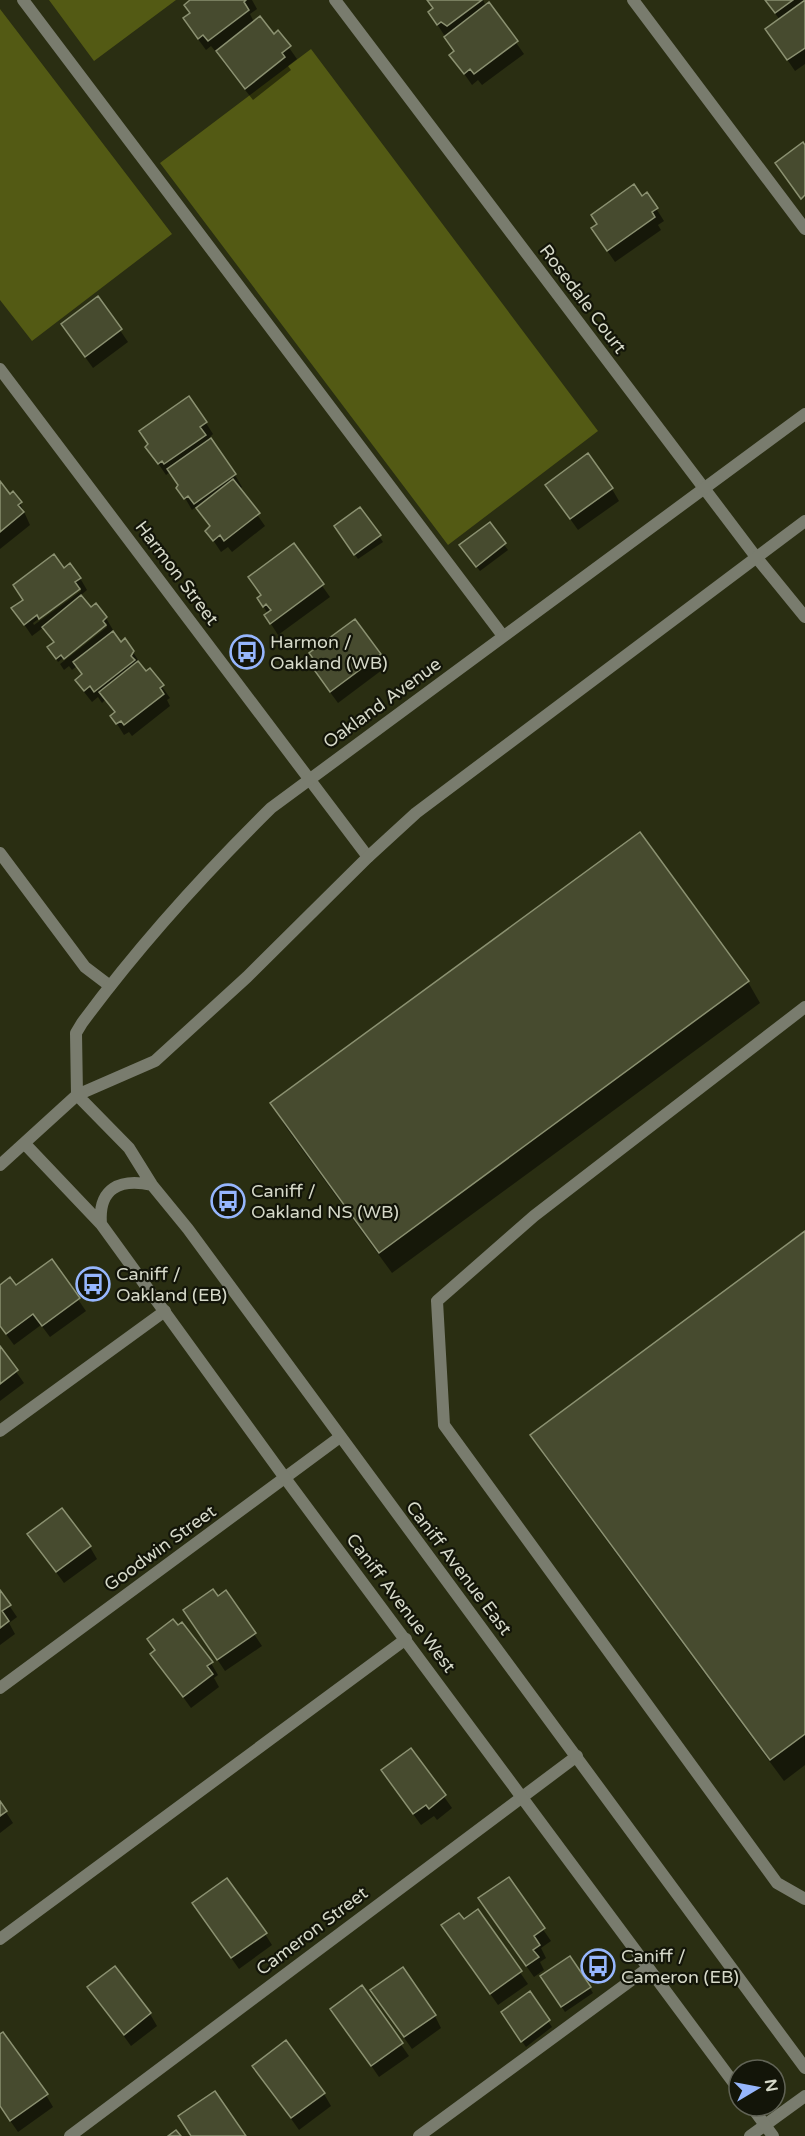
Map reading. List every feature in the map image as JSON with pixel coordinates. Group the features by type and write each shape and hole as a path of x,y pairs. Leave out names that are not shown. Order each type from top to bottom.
{"street":[{"path":"23,0 503,636"},
{"name":"Rosedale Court","path":"335,0 756,558 805,617"},
{"path":"633,0 805,229"},
{"name":"Harmon Street","path":"0,369 368,856"},
{"name":"Oakland Avenue","path":"77,1095 76,1033 162,921 210,868 271,808 805,414"},
{"path":"0,1166 77,1095 155,1061 247,977 368,856 416,813 805,521"},
{"path":"0,853 86,967 110,986"},
{"path":"805,1007 534,1216 437,1301 444,1425 777,1883 805,1899"},
{"name":"Caniff Avenue East","path":"77,1095 129,1148 152,1185 188,1229 805,2068"},
{"name":"Caniff Avenue West","path":"25,1144 101,1224 285,1478 727,2074"},
{"path":"101,1224 100,1212 103,1201 118,1185 134,1181 152,1185"},
{"path":"0,1431 165,1311"},
{"name":"Goodwin Street","path":"0,1688 339,1437"},
{"path":"0,1939 406,1639"},
{"name":"Cameron Street","path":"70,2136 577,1756"},
{"path":"420,2136 648,1968"},
{"path":"750,2136 805,2096"},
{"path":"760,2118 772,2136"}],"green space":[{"path":"49,0 176,0 94,61"},
{"path":"0,9 172,234 32,341 0,300"},
{"path":"311,49 598,431 448,545 160,163"}],"building":[{"path":"190,0 246,0 244,2 249,10 208,41 203,35 198,39 183,18 190,13 184,5"},
{"path":"427,0 482,0 447,26 441,22 437,25 428,12 433,8"},
{"path":"765,0 793,0 775,13"},
{"path":"805,0 805,48 787,60 765,29"},
{"path":"489,2 518,41 474,74 470,69 464,74 449,55 454,51 444,37"},
{"path":"260,16 274,34 278,30 291,46 282,53 285,57 245,89 216,51"},
{"path":"803,142 805,145 805,195 801,199 775,163"},
{"path":"634,184 642,196 647,192 658,208 652,212 655,217 607,251 591,228 597,224 591,215"},
{"path":"98,296 122,329 85,357 61,324"},
{"path":"189,396 207,422 200,427 206,435 164,464 162,461 158,464 145,447 148,444 139,431"},
{"path":"211,438 236,474 194,504 188,496 184,499 167,469"},
{"path":"588,453 613,488 570,519 545,485"},
{"path":"233,479 260,513 224,541 220,535 213,541 205,531 210,526 196,508"},
{"path":"0,481 10,494 13,491 22,502 18,505 24,512 0,532"},
{"path":"360,507 381,535 354,555 334,526"},
{"path":"490,522 506,543 476,567 459,545"},
{"path":"294,543 324,584 270,624 264,615 271,610 266,604 263,607 257,598 261,595 248,577"},
{"path":"54,554 64,568 70,563 81,578 75,582 80,589 39,619 37,615 24,625 11,608 23,600 13,585"},
{"path":"81,595 91,607 96,603 107,617 103,621 106,625 64,659 61,655 56,659 47,647 54,642 42,627"},
{"path":"355,619 381,654 330,692 315,671 320,668 309,653"},
{"path":"113,631 121,642 125,638 134,651 131,656 135,660 94,692 90,686 84,691 75,680 82,674 73,662"},
{"path":"138,661 146,671 150,668 164,685 160,688 164,694 124,725 121,721 116,724 110,716 115,712 99,692"},
{"path":"640,832 749,981 379,1253 270,1103"},
{"path":"805,1231 805,1734 770,1760 530,1435"},
{"path":"52,1259 80,1298 42,1326 33,1314 6,1334 0,1326 0,1285 10,1277 16,1285"},
{"path":"0,1346 18,1370 0,1384"},
{"path":"62,1508 91,1546 56,1572 27,1534"},
{"path":"213,1589 218,1596 226,1590 256,1633 217,1660 183,1610"},
{"path":"0,1590 11,1605 2,1611 9,1621 0,1628"},
{"path":"173,1619 178,1625 182,1622 213,1662 207,1666 213,1674 183,1697 150,1654 155,1650 147,1639"},
{"path":"411,1748 446,1795 429,1809 426,1805 413,1814 381,1770"},
{"path":"0,1801 7,1811 0,1816"},
{"path":"509,1877 545,1928 534,1936 540,1945 533,1950 539,1957 526,1966 478,1898"},
{"path":"227,1878 267,1933 231,1958 192,1903"},
{"path":"478,1909 522,1971 490,1994 441,1925 459,1913 464,1919"},
{"path":"570,1956 591,1987 561,2007 540,1976"},
{"path":"115,1966 151,2013 124,2035 87,1987"},
{"path":"403,1967 436,2015 404,2037 370,1990"},
{"path":"362,1985 403,2043 371,2066 330,2009"},
{"path":"530,1991 550,2020 521,2042 501,2012"},
{"path":"3,2032 48,2094 10,2121 0,2106 0,2034"},
{"path":"286,2040 325,2093 291,2118 252,2066"},
{"path":"215,2091 246,2136 191,2136 178,2116"},
{"path":"176,2130 181,2136 168,2136"}],"place":[{"name":"Harmon / Oakland (WB)","path":"247,652"},
{"name":"Caniff / Oakland NS (WB)","path":"228,1201"},
{"name":"Caniff / Oakland (EB)","path":"93,1284"},
{"name":"Caniff / Cameron (EB)","path":"598,1966"}]}
